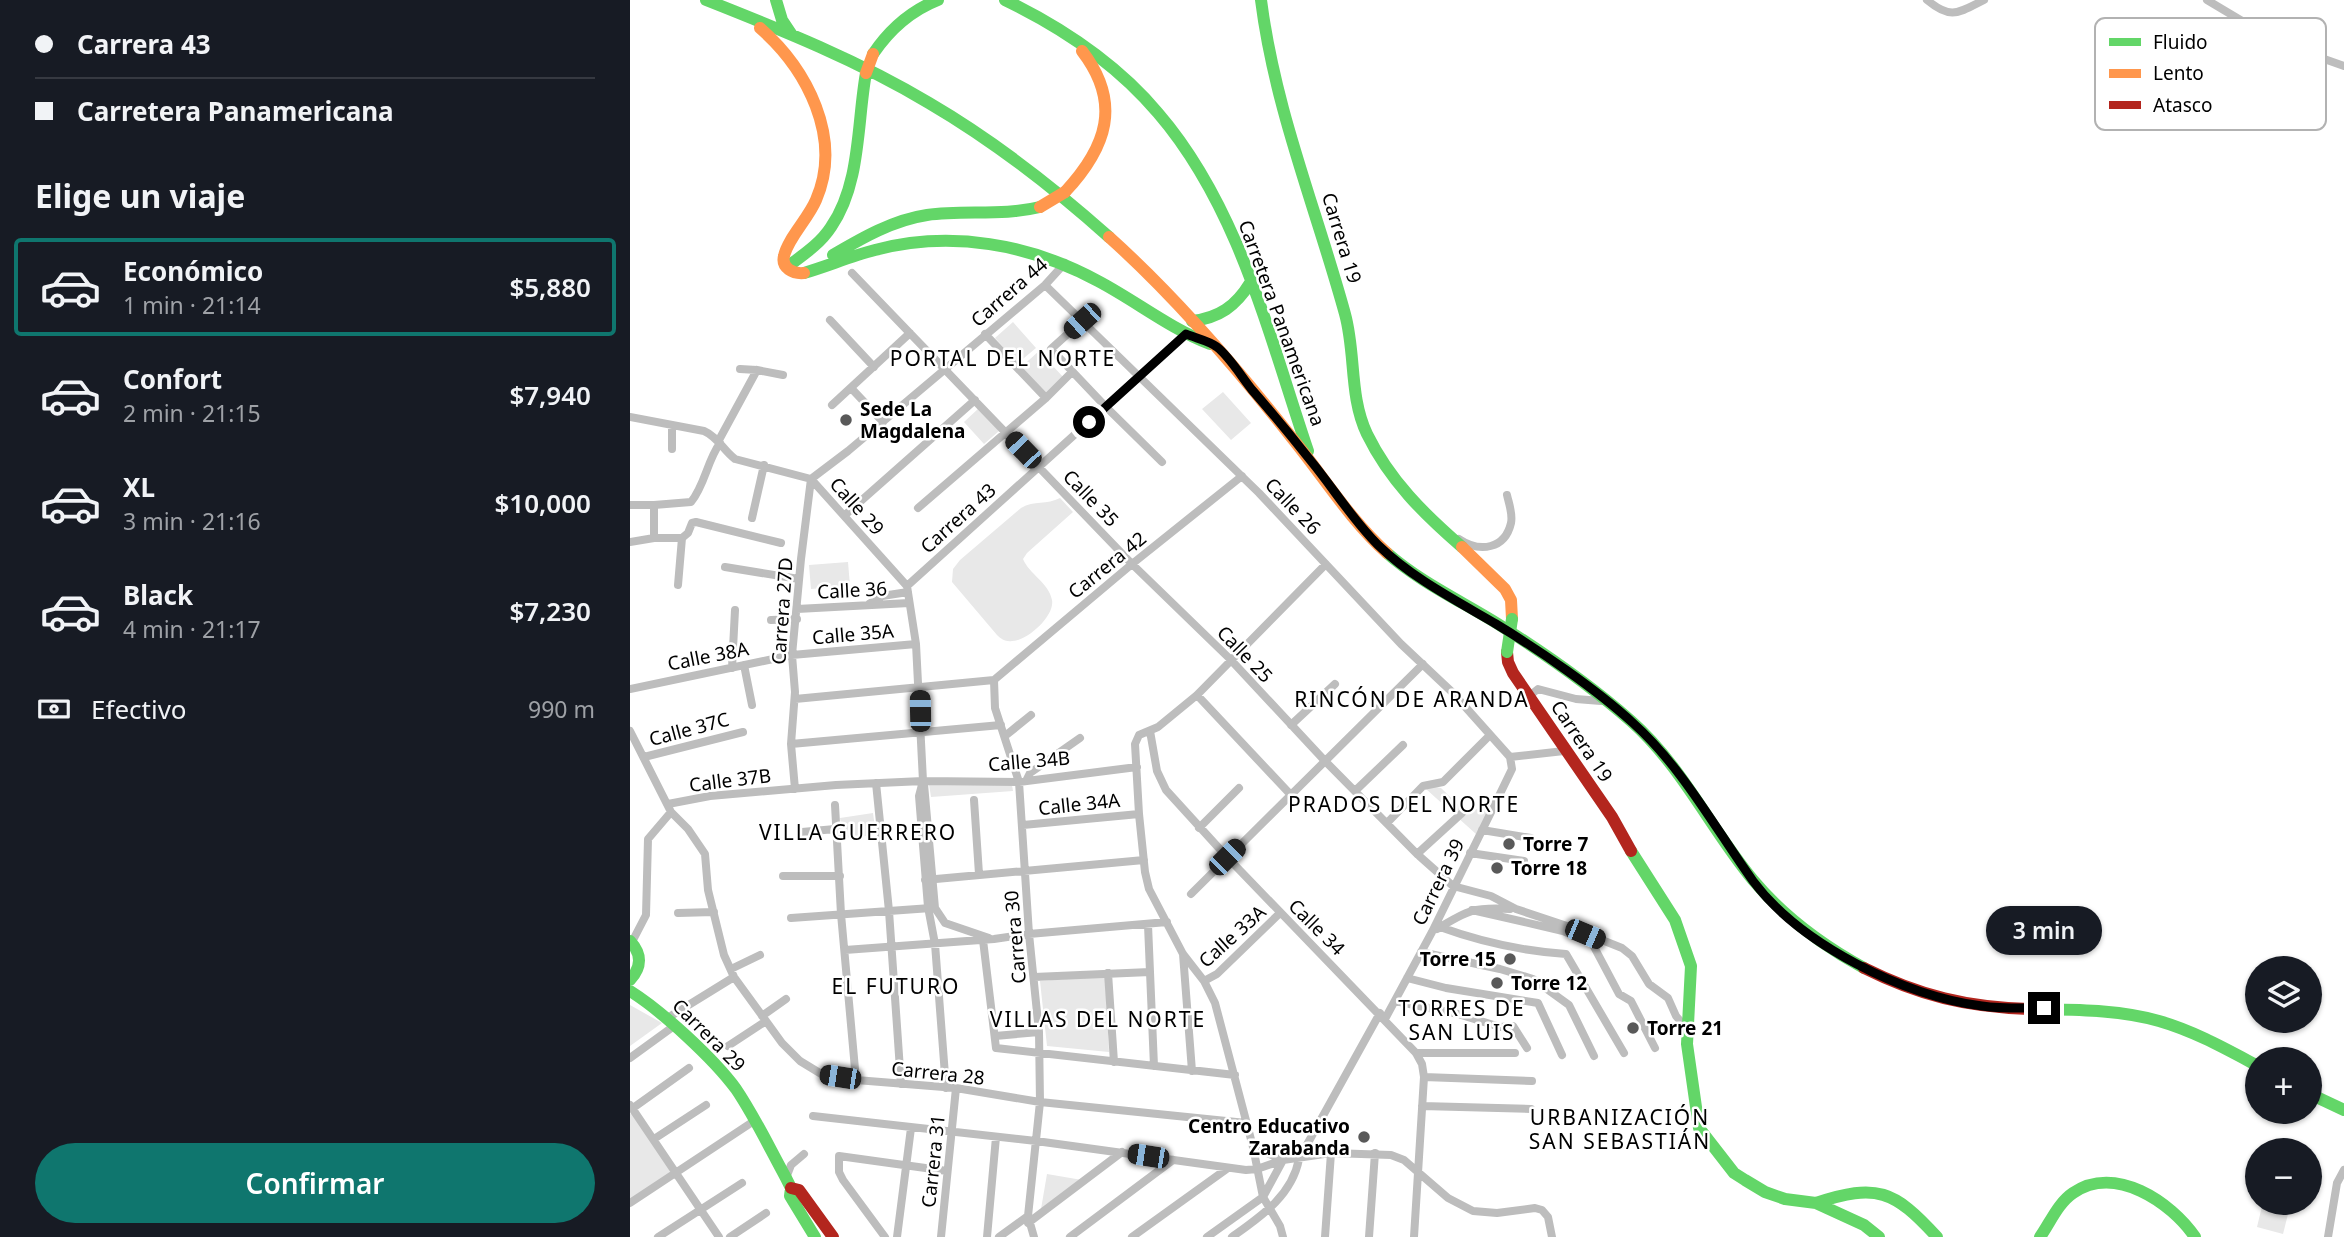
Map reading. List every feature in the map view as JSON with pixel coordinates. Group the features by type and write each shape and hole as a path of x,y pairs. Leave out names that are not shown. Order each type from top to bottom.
{"main road":[{"name":"Carretera Panamericana","path":"706,0 838,55 927,102 1011,157 1098,228 1216,346 1312,463 1347,511 1380,546 1428,584 1499,626 1634,724 1657,748 1767,898 1799,926 1856,963 1909,987 1956,1002 1983,1007 2078,1010 2145,1018 2203,1038 2245,1059"},
{"path":"776,0 782,20 792,35"},
{"path":"786,267 816,246 831,229 850,189 859,99 873,54 899,21 916,9 938,0"},
{"name":"Carretera Panamericana","path":"1004,0 1074,38 1120,74 1174,132 1196,164 1250,283 1312,463"},
{"name":"Carrera 19","path":"1261,0 1267,53 1347,320 1354,392 1359,413 1375,449 1395,480 1440,527 1502,584 1511,600 1512,619 1507,662 1564,751 1612,817 1645,875 1675,920 1691,965 1687,1029 1692,1089 1699,1128 1734,1173 1765,1192 1784,1199 1816,1203 1864,1224 1879,1237"},
{"path":"734,11 763,30 785,50 807,82 820,120 824,169 820,190 803,225 785,249 783,257 786,267 793,273 800,274 888,246 932,240 1001,244 1065,264 1100,281 1186,334 1216,346"},
{"path":"800,274 872,233 913,218 936,214 1016,212 1040,207 1065,192 1082,176 1095,157 1103,135 1106,112 1103,89 1095,67 1085,54 1045,20"},
{"path":"1192,321 1221,315 1238,301 1250,283"},
{"path":"630,980 638,973 640,965 637,948 631,942"},
{"name":"Carrera 29","path":"630,991 649,1003 723,1073 737,1091 789,1183 804,1196 833,1237"},
{"path":"2322,1100 2344,1110"},
{"name":"Carrera 29","path":"789,1183 790,1196 810,1236"},
{"path":"2040,1237 2065,1200 2086,1186 2096,1183 2110,1183 2154,1198 2175,1212 2195,1237"},
{"path":"1816,1203 1854,1192 1878,1192 1891,1196 1914,1211 1937,1237"}],"street":[{"path":"1927,0 1948,14 1956,14 1983,0"},
{"path":"2207,0 2237,18"},
{"path":"2326,60 2344,66"},
{"name":"Carrera 44","path":"811,479 1045,285 1065,264"},
{"name":"Calle 35","path":"852,273 1132,564"},
{"name":"Calle 26","path":"1045,285 1242,476 1452,692 1510,757"},
{"path":"830,320 874,367"},
{"path":"1082,321 1051,349 1105,407 1162,462"},
{"path":"832,405 910,333"},
{"path":"985,334 1046,398"},
{"name":"Carrera 43","path":"907,589 1186,334"},
{"path":"740,369 783,376"},
{"path":"630,505 691,502 757,370"},
{"name":"Carrera 43","path":"918,508 1046,398 1072,372"},
{"path":"851,388 883,422"},
{"path":"845,515 975,400"},
{"path":"630,417 704,431 713,435 735,459 811,479"},
{"path":"672,425 672,449"},
{"path":"752,518 764,465"},
{"name":"Carrera 42","path":"994,680 1242,476"},
{"name":"Calle 29","path":"811,479 907,589"},
{"name":"Carrera 27D","path":"795,789 791,744 794,699 792,655 811,479"},
{"path":"1440,527 1464,543 1482,547 1496,546 1504,538 1511,524 1512,514 1507,495"},
{"path":"654,505 654,538"},
{"path":"630,542 686,537 690,526 696,522 781,543"},
{"path":"678,585 682,538"},
{"name":"Calle 25","path":"1132,564 1230,659 1417,854 1453,886"},
{"path":"1283,1237 1280,1226 1263,1197 1253,1147 1215,1003 1204,981 1183,954 1149,889 1139,814 1136,738 1150,732 1197,695 1326,564"},
{"path":"725,567 799,579"},
{"path":"867,605 882,596 907,589 916,644 923,781"},
{"name":"Calle 36","path":"771,620 867,605 909,603"},
{"path":"732,668 735,610"},
{"name":"Calle 35A","path":"792,655 916,644"},
{"name":"Calle 38A","path":"630,689 792,655"},
{"path":"1191,894 1423,664"},
{"path":"744,665 752,705"},
{"path":"794,699 994,680"},
{"name":"Carrera 30","path":"994,680 995,708 1022,781 1029,934 1039,1032 1040,1102 1028,1219"},
{"path":"1291,724 1335,684"},
{"path":"1528,697 1538,689 1576,699 1606,702"},
{"path":"1197,695 1290,794"},
{"path":"1006,736 1031,715"},
{"path":"791,744 1001,725"},
{"name":"Carrera 28","path":"630,731 633,743 644,757 669,808 705,854 708,890 724,955 732,973 782,1043 800,1061 823,1075 856,1080 956,1088 1040,1102 1246,1123"},
{"name":"Calle 37C","path":"644,757 743,732"},
{"name":"Calle 34","path":"1150,732 1155,761 1166,790 1280,913 1416,1052"},
{"path":"1387,823 1423,786 1443,782 1490,735"},
{"path":"1022,781 1036,768 1080,738"},
{"path":"1355,791 1403,746"},
{"path":"1510,757 1564,751"},
{"name":"Carrera 39","path":"1232,1237 1270,1209 1289,1183 1299,1159 1382,1016 1395,1001 1436,930 1453,886 1512,769 1510,757"},
{"name":"Calle 34B","path":"876,783 1022,781 1137,767"},
{"name":"Carrera 31","path":"923,781 946,1088"},
{"path":"876,783 889,911 901,1084"},
{"name":"Calle 37B","path":"669,808 710,796 876,783"},
{"path":"1199,828 1239,788"},
{"path":"974,800 979,874"},
{"path":"835,804 841,914 856,1080"},
{"path":"631,942 646,915 648,839 669,808"},
{"path":"1417,854 1461,813"},
{"name":"Calle 34A","path":"1023,825 1139,814"},
{"path":"802,832 835,829"},
{"path":"1482,830 1531,838"},
{"path":"1470,853 1524,861"},
{"path":"929,880 1144,860"},
{"path":"783,876 840,876"},
{"path":"1453,886 1491,896 1516,909 1622,948 1632,956 1649,984 1668,998 1676,1016 1687,1029"},
{"path":"791,918 931,908 945,923 994,939"},
{"path":"1436,930 1472,909 1516,909"},
{"path":"1472,909 1563,931 1592,943 1619,994 1631,1001 1655,1048"},
{"path":"678,913 714,912"},
{"name":"Calle 33A","path":"1204,981 1217,974 1280,913"},
{"path":"845,950 1167,922"},
{"path":"1149,925 1154,1066"},
{"path":"1436,930 1539,952 1566,954 1624,1053"},
{"path":"982,940 996,1048 1235,1075"},
{"path":"1421,952 1533,979 1569,1006 1594,1056"},
{"path":"1183,954 1192,1071"},
{"path":"630,1058 732,973 760,956"},
{"path":"1034,977 1150,972"},
{"path":"1108,973 1114,1062"},
{"path":"1407,978 1446,988 1538,1003 1562,1055"},
{"path":"728,1046 786,999"},
{"path":"1395,1001 1458,1014 1500,1027 1513,1026 1527,1048"},
{"path":"995,1036 1039,1032"},
{"path":"1414,1237 1416,1171 1424,1077 1416,1052 1515,1053"},
{"path":"689,1068 631,1107 719,1237"},
{"path":"1424,1077 1532,1082"},
{"name":"Carrera 31","path":"941,1237 956,1088"},
{"path":"654,1139 706,1105"},
{"path":"1422,1106 1531,1109"},
{"path":"813,1116 1036,1141 1228,1168 1258,1170 1283,1160 1331,1153 1391,1155 1404,1160 1438,1191 1460,1206 1473,1211 1497,1213 1535,1208 1542,1210 1548,1217 1552,1237"},
{"path":"630,1203 754,1121"},
{"path":"897,1237 911,1128"},
{"path":"987,1237 996,1137"},
{"path":"1253,1147 1283,1160"},
{"path":"999,1237 1122,1152"},
{"path":"1325,1237 1331,1153"},
{"path":"1369,1237 1375,1153"},
{"path":"789,1183 791,1165 804,1154"},
{"path":"885,1237 843,1180 839,1172 839,1156 947,1171"},
{"path":"1070,1237 1173,1160"},
{"path":"1207,1237 1263,1197 1283,1160"},
{"path":"1132,1237 1228,1168"},
{"path":"2328,1237 2337,1183 2344,1170"},
{"path":"658,1237 742,1183"},
{"path":"730,1237 766,1213"},
{"path":"1028,1219 1034,1237"}],"shaded area":[{"path":"1013,322 1036,348 1018,363 995,338"},
{"path":"1039,351 1064,378 1045,396 1019,369"},
{"path":"1223,392 1251,423 1231,440 1202,409"},
{"path":"979,408 999,431 984,444 964,422"},
{"path":"1060,498 1073,512 1023,559 1050,594 1052,606 1045,620 1025,637 1012,641 1004,640 952,582 953,569 1021,508"},
{"path":"848,562 850,586 811,589 809,565"},
{"path":"929,784 1012,785 1013,791 931,797"},
{"path":"1429,786 1441,788 1467,813 1494,802 1476,834 1426,789"},
{"path":"873,813 876,835 843,838 840,818"},
{"path":"1105,976 1109,1052 1047,1046 1040,981"},
{"path":"630,1005 662,1023 630,1046"},
{"path":"632,1112 674,1173 630,1200 630,1114"},
{"path":"1047,1174 1082,1180 1041,1209"},
{"path":"2260,1215 2288,1215 2283,1234 2257,1227"}],"traffic: fast":[{"path":"706,0 848,60 929,103 1022,166 1109,237"},
{"path":"776,0 782,20 792,35"},
{"path":"873,54 901,22 938,0"},
{"path":"1005,0 1068,35 1125,78 1158,113 1186,150 1210,189 1249,274 1308,451"},
{"path":"1261,0 1267,41 1286,120 1345,314 1361,420 1376,451 1397,482 1421,509 1462,547"},
{"path":"787,267 822,239 841,210 853,172 866,73"},
{"path":"833,255 878,230 914,217 1040,207"},
{"path":"804,273 866,252 904,244 932,241 990,244 1018,250 1072,268 1210,344"},
{"path":"1192,321 1226,310 1250,283"},
{"path":"1387,553 1427,582 1549,658 1631,721 1681,777 1738,860 1765,893 1804,929 1864,968"},
{"path":"1507,652 1512,619"},
{"path":"1631,851 1675,920 1691,966 1687,1044 1699,1128 1734,1173 1745,1180 1765,1192 1785,1199 1816,1203 1864,1225 1879,1237"},
{"path":"630,941 639,960 637,970 630,980"},
{"path":"630,991 687,1036 736,1089 786,1178 791,1188 790,1196 815,1237"},
{"path":"2029,1009 2111,1012 2143,1017 2197,1035 2245,1059"},
{"path":"2322,1100 2344,1110"},
{"path":"2040,1237 2068,1197 2089,1185 2106,1183 2124,1185 2157,1200 2172,1211 2195,1237"},
{"path":"1816,1203 1855,1193 1883,1195 1909,1209 1937,1237"}],"traffic: slow":[{"path":"760,28 792,63 816,106 823,129 823,176 816,200 784,256 784,264 789,269 804,273"},
{"path":"1065,192 1091,158 1104,124 1102,89 1082,51"},
{"path":"866,73 873,54"},
{"path":"1040,207 1065,192"},
{"path":"1109,237 1205,333 1271,411 1349,512 1387,553"},
{"path":"1462,547 1505,589 1511,600 1512,619"}],"traffic: jam":[{"path":"1507,652 1513,673 1612,817 1631,851"},
{"path":"1864,968 1924,993 1964,1003 2029,1009"},
{"path":"791,1188 799,1190 833,1237"}],"place":[{"name":"Sede La Magdalena","path":"846,420"},
{"name":"Torre 7","path":"1509,844"},
{"name":"Torre 18","path":"1497,868"},
{"name":"Torre 15","path":"1510,959"},
{"name":"Torre 12","path":"1497,983"},
{"name":"Torre 21","path":"1633,1028"},
{"name":"Centro Educativo Zarabanda","path":"1364,1137"}],"district":[{"name":"PORTAL DEL NORTE","path":"1003,359"},
{"name":"RINCÓN DE ARANDA","path":"1412,700"},
{"name":"PRADOS DEL NORTE","path":"1404,805"},
{"name":"VILLA GUERRERO","path":"858,833"},
{"name":"EL FUTURO","path":"896,987"},
{"name":"VILLAS DEL NORTE","path":"1098,1020"},
{"name":"TORRES DE SAN LUIS","path":"1462,1021"},
{"name":"URBANIZACIÓN SAN SEBASTIÁN","path":"1620,1130"}],"route":[{"path":"1089,422 1186,334 1216,346 1312,463 1347,511 1380,546 1428,584 1499,626 1595,693 1634,724 1683,780 1767,898 1799,926 1856,963 1886,978 1932,995 1983,1007 2044,1008"}]}
